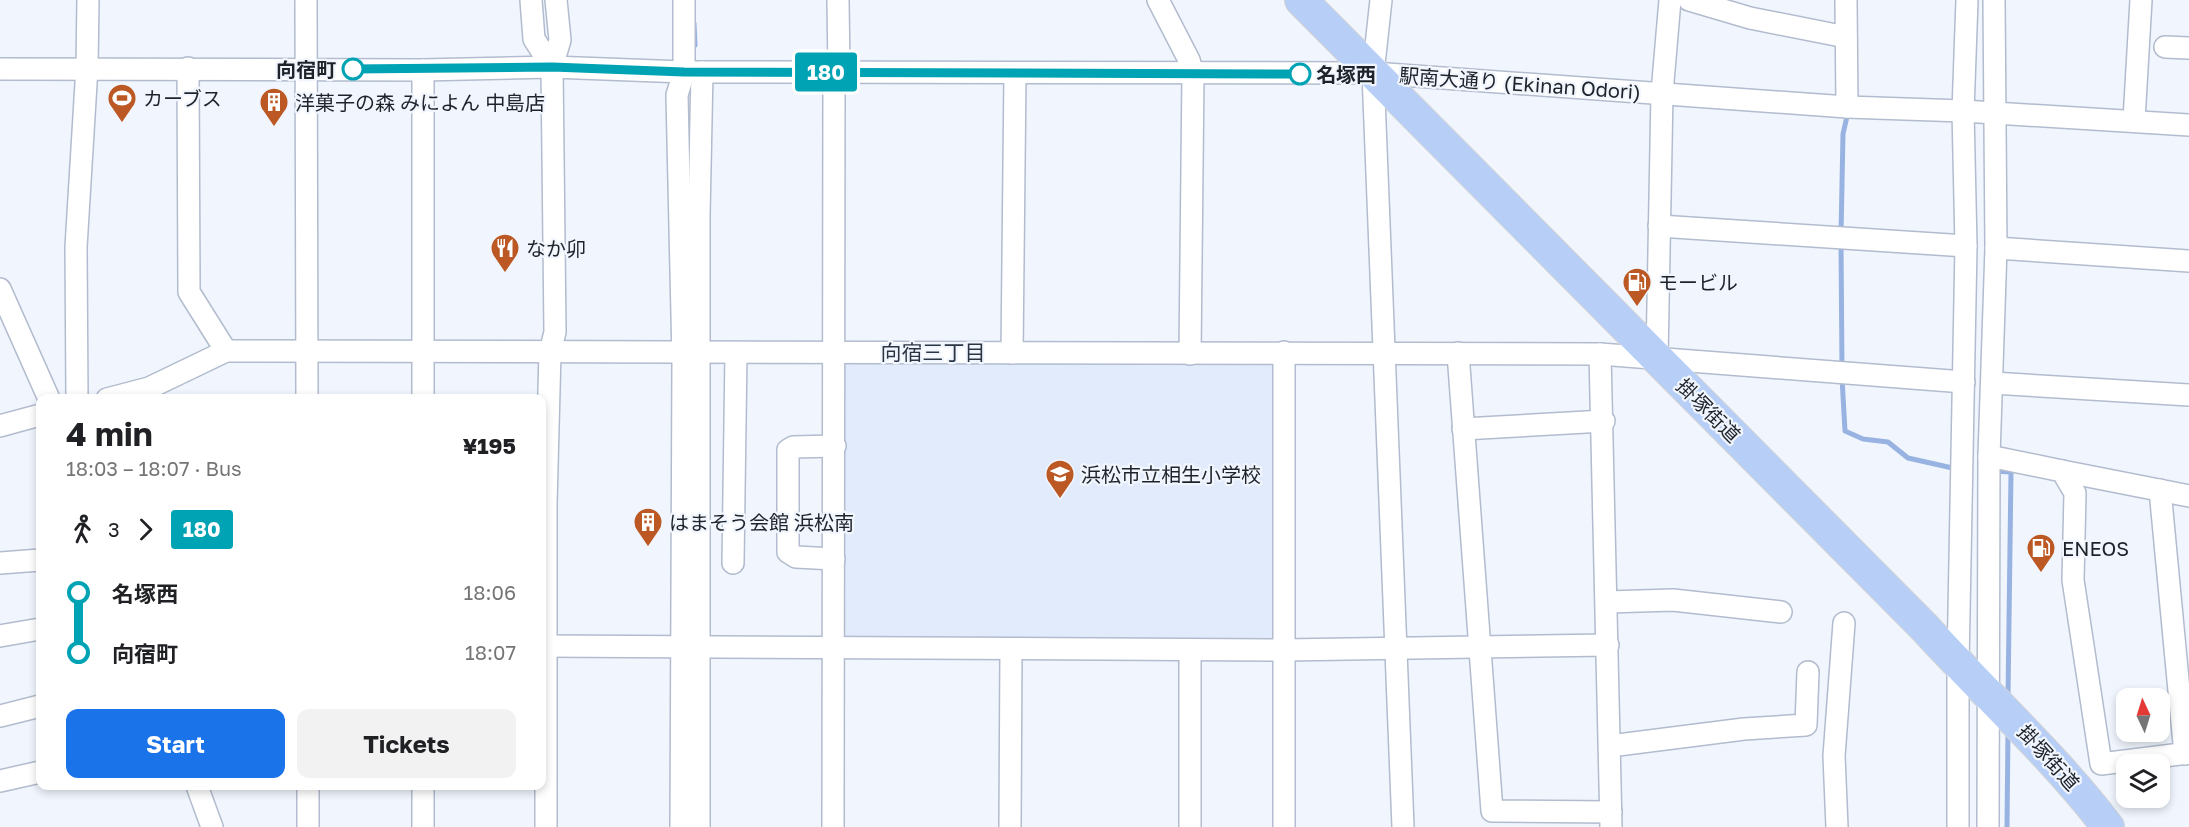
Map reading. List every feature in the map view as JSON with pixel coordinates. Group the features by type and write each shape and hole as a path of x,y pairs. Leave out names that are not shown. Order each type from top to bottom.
{"highway":[{"name":"掛塚街道","path":"1301,0 1656,357 1987,696 2018,722 2071,779 2108,827"}],"street":[{"path":"77,394 76,247 87,67 88,0"},
{"path":"306,0 307,394"},
{"path":"531,0 534,39 552,67"},
{"path":"546,504 550,352 555,333 552,67 560,40 556,0"},
{"path":"681,827 690,647 690,352 700,85 693,72 684,0"},
{"path":"833,827 838,0"},
{"path":"1158,0 1189,60 1193,74 1190,354"},
{"path":"1381,0 1373,73 1403,827"},
{"path":"1656,357 1662,93 1670,0"},
{"path":"1689,0 1750,18 1846,37"},
{"path":"1846,0 1847,107"},
{"path":"1958,827 1958,664 1966,246 1963,111 1967,0"},
{"path":"1988,827 1989,456 1996,248 1994,0"},
{"path":"2134,120 2141,0"},
{"path":"2165,47 2189,48"},
{"name":"駅南大通り (Ekinan Odori)","path":"0,69 87,67 423,70 552,67 693,72 1373,73 1847,107 1963,111 2189,125"},
{"path":"188,68 189,292 226,351"},
{"path":"423,70 423,394"},
{"path":"1012,353 1015,74"},
{"path":"1659,226 1966,246"},
{"path":"1996,248 2189,261"},
{"path":"0,289 47,394"},
{"path":"127,394 149,388 226,351 1600,354 1964,382"},
{"path":"1284,352 1284,827"},
{"path":"733,563 736,353"},
{"path":"1458,353 1492,811 1611,819 1604,421 1600,354"},
{"path":"1992,383 2189,395"},
{"path":"0,426 36,416"},
{"path":"1463,429 1604,421"},
{"path":"834,559 796,557 788,552 788,450 793,447 835,446"},
{"path":"1989,456 2189,496"},
{"path":"2062,471 2075,493 2073,580 2101,764"},
{"path":"2071,779 2101,764 2187,753 2160,490"},
{"path":"0,563 36,560"},
{"path":"1607,602 1673,600 1781,612"},
{"path":"1837,827 1834,756 1844,623"},
{"path":"0,636 36,630"},
{"path":"546,646 1395,650 1608,645"},
{"path":"690,647 699,827"},
{"path":"1010,827 1011,649"},
{"path":"1190,650 1190,827"},
{"path":"1610,746 1744,729 1806,725 1808,672"},
{"path":"0,716 36,707"},
{"path":"0,781 36,773"},
{"path":"198,790 212,827"},
{"path":"308,790 308,827"},
{"path":"423,790 423,827"},
{"path":"546,790 546,827"}],"shaded area":[{"name":"浜松市立相生小学校","path":"842,360 1279,361 1276,641 842,640"}],"waterway":[{"path":"694,23 695,45"},
{"path":"1841,234 1843,134 1848,112"},
{"path":"1841,243 1842,369"},
{"path":"1842,378 1845,431 1863,439 1888,442 1908,458 1957,469"},
{"path":"1993,471 2011,472 2008,697"},
{"path":"2007,827 2008,730"}],"bus line":[{"name":"180","path":"353,69 552,67 581,70 684,72 1300,74"}],"place":[{"name":"向宿町","path":"353,69"},
{"name":"名塚西","path":"1300,74"},
{"name":"カーブス","path":"122,124"},
{"name":"洋菓子の森 みによん 中島店","path":"274,128"},
{"name":"なか卯","path":"505,274"},
{"name":"モービル","path":"1637,308"},
{"name":"浜松市立相生小学校","path":"1060,500"},
{"name":"はまそう会館 浜松南","path":"648,548"},
{"name":"ENEOS","path":"2041,574"}],"district":[{"name":"向宿三丁目","path":"933,352"}]}
